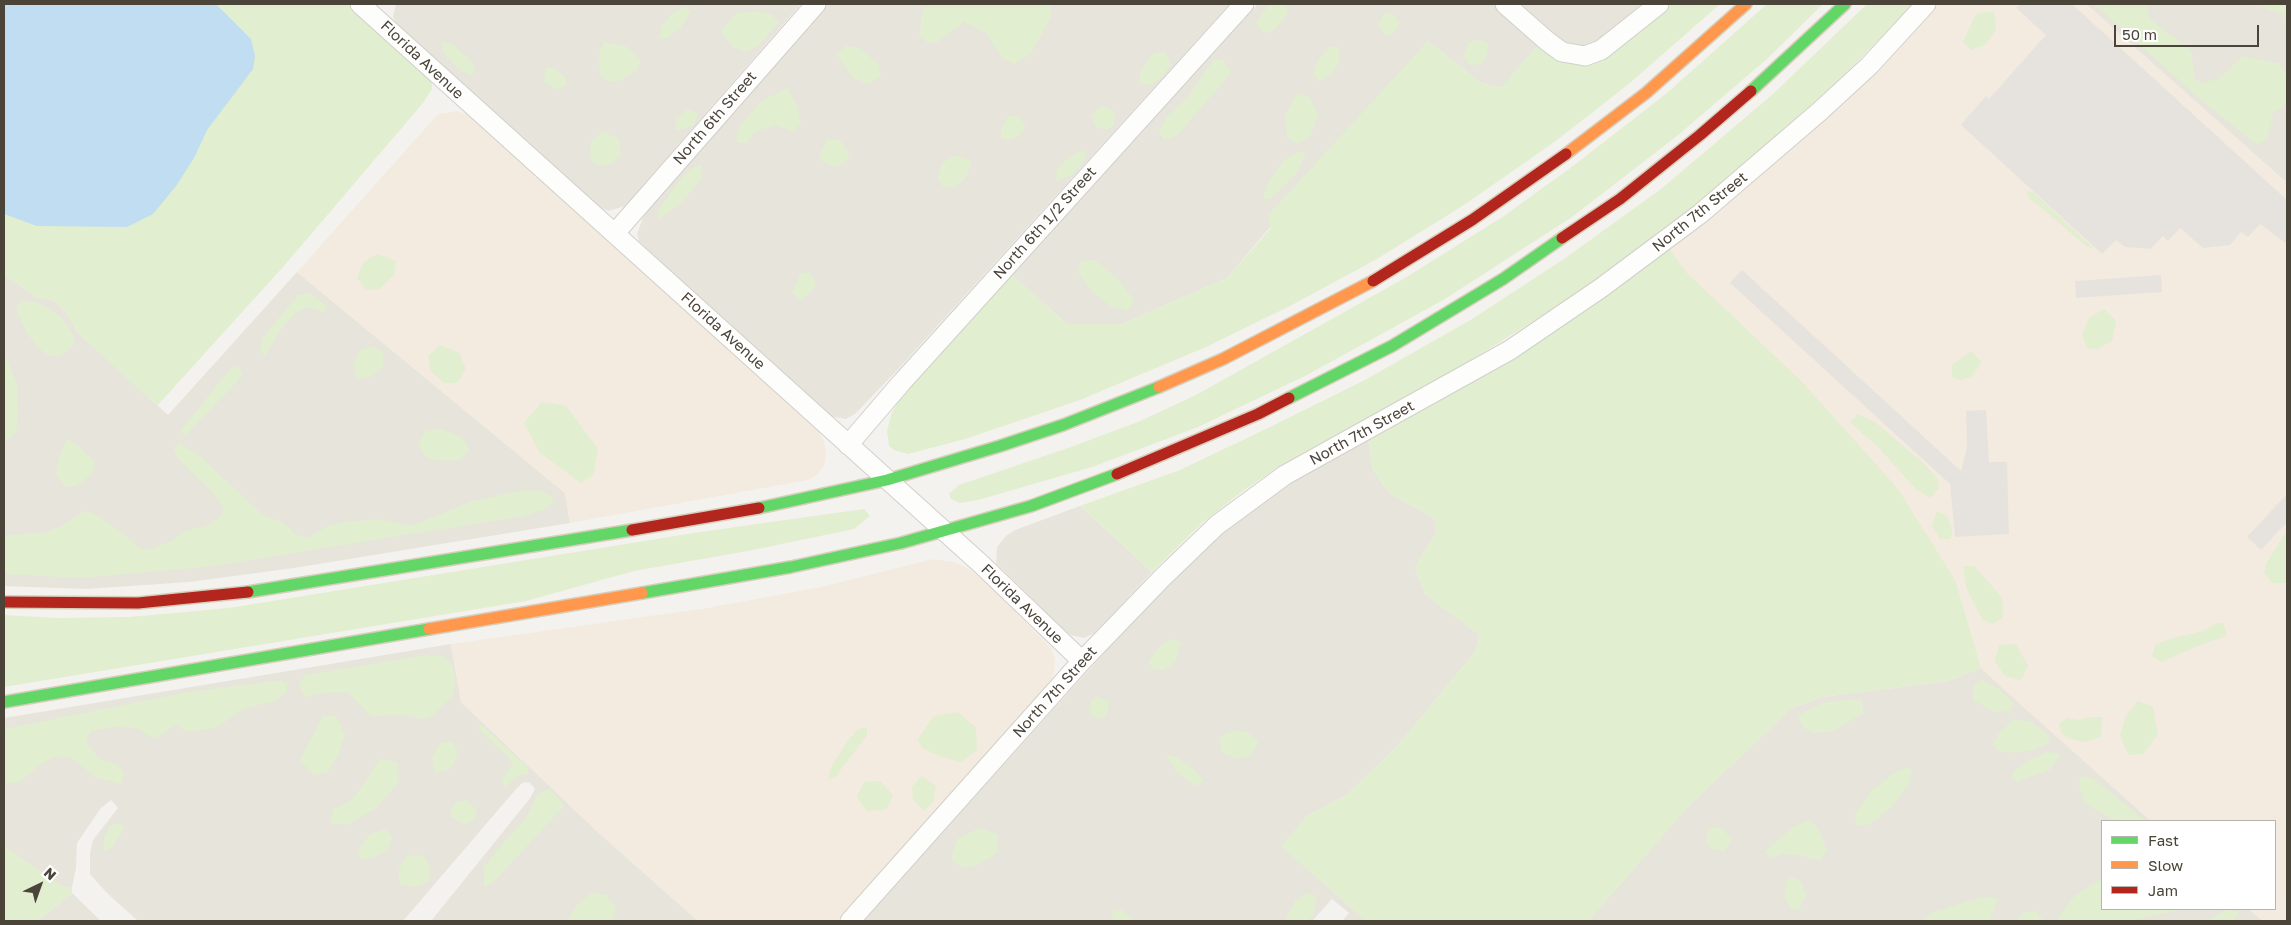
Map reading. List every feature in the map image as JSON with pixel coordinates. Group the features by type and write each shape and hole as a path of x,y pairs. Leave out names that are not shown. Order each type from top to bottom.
{"main road":[{"path":"4,602 138,603 272,589 785,503 887,480 1000,446 1127,400 1222,359 1373,281 1472,220 1563,157 1646,94 1746,4"},
{"path":"4,702 791,567 902,543 1031,506 1147,462 1258,414 1392,346 1503,279 1620,199 1700,135 1783,63 1845,4"}],"street":[{"name":"North 6th Street","path":"615,233 816,4"},
{"name":"North 6th 1/2 Street","path":"848,445 902,382 1244,4"},
{"path":"1505,4 1547,42 1562,52 1585,56 1601,50 1659,4"},
{"name":"North 7th Street","path":"850,921 1082,661 1162,578 1216,526 1285,475 1510,350 1601,288 1700,214 1840,92 1869,66 1926,4"},
{"name":"Florida Avenue","path":"371,7 615,233 943,530 1082,661"}],"shaded area":[{"path":"396,4 801,4 625,206 609,211 597,206 397,25 393,17"},
{"path":"826,4 1230,4 901,366 856,413 846,419 828,416 643,245 639,241 637,234 645,212"},
{"path":"1258,4 1493,4 1539,44 1501,88 1481,83 1428,41 1227,278 1122,324 1067,324 1012,275"},
{"path":"1521,4 1642,4 1604,36 1590,45 1578,47 1568,44 1558,37"},
{"path":"1938,4 2086,4 2287,183 2287,921 2263,921 2250,910 2276,910 2276,820 2150,820 2001,687 1981,668 1956,582 1687,273 1669,248 1760,176 1898,48"},
{"path":"2020,4 2072,4 2287,200 2287,244 2260,224 2248,237 2241,232 2230,245 2203,248 2180,228 2168,241 2163,236 2150,249 2125,247 2116,240 2102,254 1961,125 1986,96 1989,99 2046,35 2016,8"},
{"path":"2086,4 2287,4 2287,183"},
{"path":"457,111 469,115 761,376 819,431 824,442 826,454 824,466 817,475 808,480 570,523 565,493 297,272 438,114"},
{"path":"1742,270 1961,471 1967,447 1966,411 1986,410 1989,462 2007,462 2009,534 1955,537 1950,484 1730,283"},
{"path":"297,272 565,493 570,523 294,568 189,582 86,589 4,586 4,274 36,297 53,300 67,313 77,332 168,415"},
{"path":"2161,275 2162,292 2076,298 2075,281"},
{"path":"1368,438 1373,470 1389,493 1434,518 1437,531 1415,567 1425,594 1480,635 1475,652 1399,744 1348,794 1307,816 1282,846 1366,921 1342,921 1349,913 1332,899 1312,921 863,921 1169,581 1219,533 1289,482"},
{"path":"2287,494 2287,522 2261,550 2247,537"},
{"path":"1080,506 1152,572 1095,633 1084,638 1071,635 1064,630 996,563 997,547 1006,536 1015,530"},
{"path":"933,559 955,562 969,569 989,585 1051,648 1055,659 1054,672 1049,685 837,921 698,921 600,834 461,702 451,644 707,608 821,587"},
{"path":"451,644 461,702 600,834 698,921 431,921 531,797 535,789 529,782 522,783 517,788 403,921 138,921 107,893 90,874 90,853 93,840 118,808 111,800 101,808 77,843 76,868 72,887 64,887 26,864 4,846 4,718"},
{"path":"1981,668 2150,820 2101,820 2101,910 2250,910 2263,921 1588,921 1691,803 1792,708 1822,697 1948,681"},
{"path":"72,893 101,921 38,921 44,916"}],"green space":[{"path":"4,4 348,4 432,81 432,89 423,103 283,267 157,406 77,332 67,313 53,300 36,297 4,274"},
{"path":"932,4 1049,4 1052,15 1032,52 1015,64 1002,58 986,33 964,22 938,42 928,43 919,36 923,8"},
{"path":"1269,4 1284,4 1288,14 1276,28 1265,34 1256,23"},
{"path":"1671,4 1720,4 1630,83 1553,143 1464,205 1377,259 1290,306 1206,347 1080,400 965,439 908,454 894,450 889,446 887,431 891,415 899,399 1012,275 1067,324 1122,324 1227,278 1270,229 1268,215 1428,41 1481,83 1500,88 1539,44 1558,59 1572,64 1587,65 1597,62 1638,33"},
{"path":"1767,4 1823,4 1768,58 1677,136 1572,217 1445,299 1307,375 1198,427 1092,467 978,500 960,503 951,499 949,494 959,485 1138,422 1196,395 1405,278 1504,216 1577,163 1667,93"},
{"path":"1867,4 1914,4 1843,76 1758,153 1693,207 1603,275 1548,312 1452,372 1281,465 1240,493 1202,523 1152,572 1080,506 1180,470 1365,380 1472,319 1564,259 1661,189 1773,94"},
{"path":"2094,4 2146,4 2150,19 2191,51 2195,80 2204,83 2220,78 2242,56 2279,63 2286,75 2287,103 2284,107 2273,113 2267,139 2258,145 2247,137 2200,99"},
{"path":"2251,4 2287,4 2287,21 2281,13"},
{"path":"684,7 691,12 681,27 668,38 659,39 662,26 672,13"},
{"path":"754,11 771,14 779,22 759,45 746,52 733,47 720,31 737,13"},
{"path":"1994,11 1996,29 1986,44 1971,50 1963,42 1976,14"},
{"path":"1384,13 1391,13 1400,21 1395,32 1386,36 1378,25"},
{"path":"1478,39 1488,44 1487,57 1481,64 1471,65 1463,57 1468,43"},
{"path":"442,42 451,43 470,60 475,68 472,76 461,71 443,53"},
{"path":"604,42 628,47 641,62 636,71 621,80 609,82 600,74 599,53"},
{"path":"845,46 859,48 878,63 881,76 868,84 853,78 837,55"},
{"path":"1329,47 1340,47 1339,63 1333,72 1319,82 1313,73 1317,62"},
{"path":"1165,51 1171,65 1162,77 1151,85 1139,84 1140,72 1153,54"},
{"path":"1223,59 1231,73 1177,136 1163,140 1159,130 1167,117 1188,97 1213,60"},
{"path":"546,68 555,68 566,78 566,85 558,90 544,82"},
{"path":"787,88 796,103 801,123 794,132 776,125 756,131 747,143 736,142 739,127 760,102"},
{"path":"1297,93 1309,97 1318,115 1311,135 1298,144 1287,138 1285,116"},
{"path":"1102,105 1115,112 1114,125 1106,130 1097,128 1091,116"},
{"path":"687,109 698,113 694,125 675,131 677,119"},
{"path":"1008,116 1020,117 1026,127 1020,135 1010,140 1001,138 1001,131"},
{"path":"602,131 619,139 621,154 613,163 599,166 590,159 591,142"},
{"path":"827,139 840,140 850,154 845,163 834,167 823,162 819,156"},
{"path":"1085,150 1086,159 1072,175 1057,181 1056,171 1070,156"},
{"path":"1299,151 1306,153 1297,173 1271,199 1263,199 1269,181 1284,160"},
{"path":"956,155 972,161 966,178 954,188 943,187 938,179 941,164"},
{"path":"702,164 701,180 680,204 659,219 657,213 675,186 690,169"},
{"path":"2027,191 2033,192 2093,248 2086,246 2028,197"},
{"path":"1669,248 1687,273 1802,382 1898,489 1956,582 1981,668 1948,681 1822,697 1792,708 1691,804 1588,921 1366,921 1281,846 1307,816 1348,794 1399,744 1475,652 1480,635 1425,594 1415,567 1437,531 1434,518 1389,493 1373,470 1368,438"},
{"path":"377,254 396,261 394,275 379,289 366,290 357,278 364,262"},
{"path":"1095,260 1118,279 1134,300 1128,311 1110,306 1094,293 1078,273 1081,261"},
{"path":"810,272 816,286 802,301 792,293 800,274"},
{"path":"309,293 326,305 326,313 307,307 296,313 283,327 265,356 260,351 262,338 298,295"},
{"path":"21,301 32,301 45,306 61,317 72,332 75,344 60,356 49,356 39,349 27,333 16,309"},
{"path":"2104,309 2116,321 2112,341 2097,349 2087,348 2082,335 2089,318"},
{"path":"440,345 459,353 466,369 457,383 444,383 430,370 428,356"},
{"path":"372,346 383,353 384,367 370,377 357,379 353,365 359,351"},
{"path":"4,351 17,386 18,416 16,432 7,440 4,437"},
{"path":"1971,351 1982,362 1971,377 1961,380 1952,377 1952,365"},
{"path":"237,366 243,373 237,382 185,436 180,431 231,368"},
{"path":"542,402 566,406 598,449 593,475 581,483 540,453 524,423"},
{"path":"1858,414 1876,423 1922,462 1937,478 1939,488 1930,498 1916,489 1878,447 1850,422"},
{"path":"442,429 462,438 470,449 460,460 444,461 426,458 418,444 426,430"},
{"path":"67,439 77,445 95,462 93,473 81,483 72,487 64,486 56,474 60,456"},
{"path":"179,443 200,456 263,515 282,522 297,535 307,538 328,526 345,522 380,519 412,526 472,501 525,490 541,491 551,496 554,501 546,509 523,516 207,567 79,578 4,574 4,535 43,533 61,526 85,511 97,515 141,549 148,550 173,541 182,532 208,525 222,515 224,508 213,493 177,458 174,448"},
{"path":"864,509 870,516 854,529 748,551 634,571 526,601 4,687 4,615 57,618 130,617 229,608 700,532"},
{"path":"1937,511 1947,516 1952,529 1951,539 1940,539 1932,526"},
{"path":"2287,531 2287,583 2273,583 2264,573 2267,562"},
{"path":"1963,566 1974,566 2002,598 2003,618 1992,624 1982,619 1966,587"},
{"path":"2215,623 2223,623 2227,636 2200,645 2161,662 2152,656 2155,645 2172,638 2205,631"},
{"path":"1172,639 1181,642 1175,662 1164,670 1154,670 1148,661 1161,645"},
{"path":"2016,644 2028,666 2021,680 2005,676 1995,662 1999,645"},
{"path":"425,655 442,656 452,664 456,678 452,696 433,716 423,719 404,715 371,716 347,692 322,693 304,697 299,684 305,675"},
{"path":"1981,679 1999,689 2013,703 2011,711 1994,712 1973,700 1973,686"},
{"path":"281,680 287,684 287,692 275,701 243,709 218,727 185,731 176,724 155,739 136,728 110,727 91,731 86,742 101,760 116,764 124,772 121,784 95,777 74,759 56,756 41,764 18,783 4,783 4,729 187,692"},
{"path":"1097,696 1109,702 1107,716 1097,719 1090,714 1090,703"},
{"path":"1848,699 1862,701 1863,714 1832,731 1816,733 1803,728 1798,715 1823,703"},
{"path":"2138,701 2153,707 2158,734 2143,754 2128,755 2120,735 2126,716"},
{"path":"958,712 976,728 977,750 961,762 941,757 922,748 918,739 934,716"},
{"path":"336,715 345,735 337,758 327,773 314,775 300,760 323,716"},
{"path":"2090,717 2102,717 2101,737 2084,742 2070,739 2062,734 2059,724 2067,718 2079,720"},
{"path":"2014,719 2031,722 2046,732 2050,742 2031,751 2013,753 2000,751 1993,745 1998,734"},
{"path":"482,725 528,767 528,774 520,775 504,788 502,780 513,762 477,728"},
{"path":"867,727 867,735 835,777 828,780 831,767 848,741 858,729"},
{"path":"1234,730 1248,732 1259,742 1250,756 1237,759 1222,752 1218,738"},
{"path":"441,742 453,742 458,752 451,769 435,773 432,757"},
{"path":"2048,752 2061,754 2051,769 2017,782 2012,778 2013,772 2028,760"},
{"path":"1166,755 1177,757 1197,772 1204,782 1195,786 1176,771"},
{"path":"380,759 397,762 399,782 375,809 347,825 330,823 333,809 346,803 356,795"},
{"path":"1905,768 1912,769 1909,784 1893,805 1876,820 1864,826 1856,825 1855,814 1871,791 1893,774"},
{"path":"922,776 936,786 933,802 924,811 913,799 912,787"},
{"path":"2080,776 2093,778 2145,820 2114,820 2083,801 2079,786"},
{"path":"880,781 893,795 886,810 867,811 857,797 864,782"},
{"path":"550,789 564,806 492,884 484,887 484,867 505,840 525,820 538,794"},
{"path":"467,800 477,811 473,821 463,824 450,816 454,803"},
{"path":"1809,819 1819,829 1827,850 1820,861 1798,855 1785,854 1771,858 1765,851 1789,830"},
{"path":"118,823 125,827 112,848 104,851 104,839 109,827"},
{"path":"1722,827 1732,841 1725,851 1712,849 1706,840 1709,828"},
{"path":"979,828 997,834 997,853 976,866 961,867 951,859 957,839"},
{"path":"385,829 393,836 387,850 373,858 361,859 358,850 370,834"},
{"path":"4,846 64,887 72,887 72,893 38,921 4,921"},
{"path":"423,855 431,868 428,882 415,887 400,884 398,872 406,856"},
{"path":"1791,877 1801,881 1806,895 1799,909 1791,909 1784,897 1786,881"},
{"path":"2101,880 2101,910 2177,910 2132,921 2056,921 2075,895"},
{"path":"591,893 606,895 616,907 613,921 567,921 577,905"},
{"path":"1307,893 1317,896 1313,916 1309,921 1285,921 1295,901"},
{"path":"1983,897 1998,898 1990,921 1923,921 1933,912"},
{"path":"1113,910 1122,910 1135,921 1112,921"},
{"path":"2226,910 2239,912 2234,921 2207,921"},
{"path":"2036,911 2044,921 2017,921 2022,913"}],"water":[{"path":"4,4 216,4 251,39 255,56 253,69 207,130 194,158 176,186 153,214 127,227 37,226 4,214"}],"traffic: fast":[{"path":"1751,91 1845,4"},
{"path":"1289,398 1392,346 1503,279 1562,238"},
{"path":"759,508 887,480 1000,446 1063,425 1159,387"},
{"path":"642,593 791,567 901,543 1031,506 1117,474"},
{"path":"248,592 632,530"},
{"path":"4,702 429,629"}],"traffic: slow":[{"path":"1566,154 1646,93 1746,4"},
{"path":"1159,387 1223,359 1373,281"},
{"path":"429,629 642,593"}],"traffic: jam":[{"path":"1562,238 1620,199 1700,135 1751,91"},
{"path":"1373,281 1472,220 1566,154"},
{"path":"1117,474 1258,414 1289,398"},
{"path":"632,530 759,508"},
{"path":"4,602 138,603 248,592"}]}
